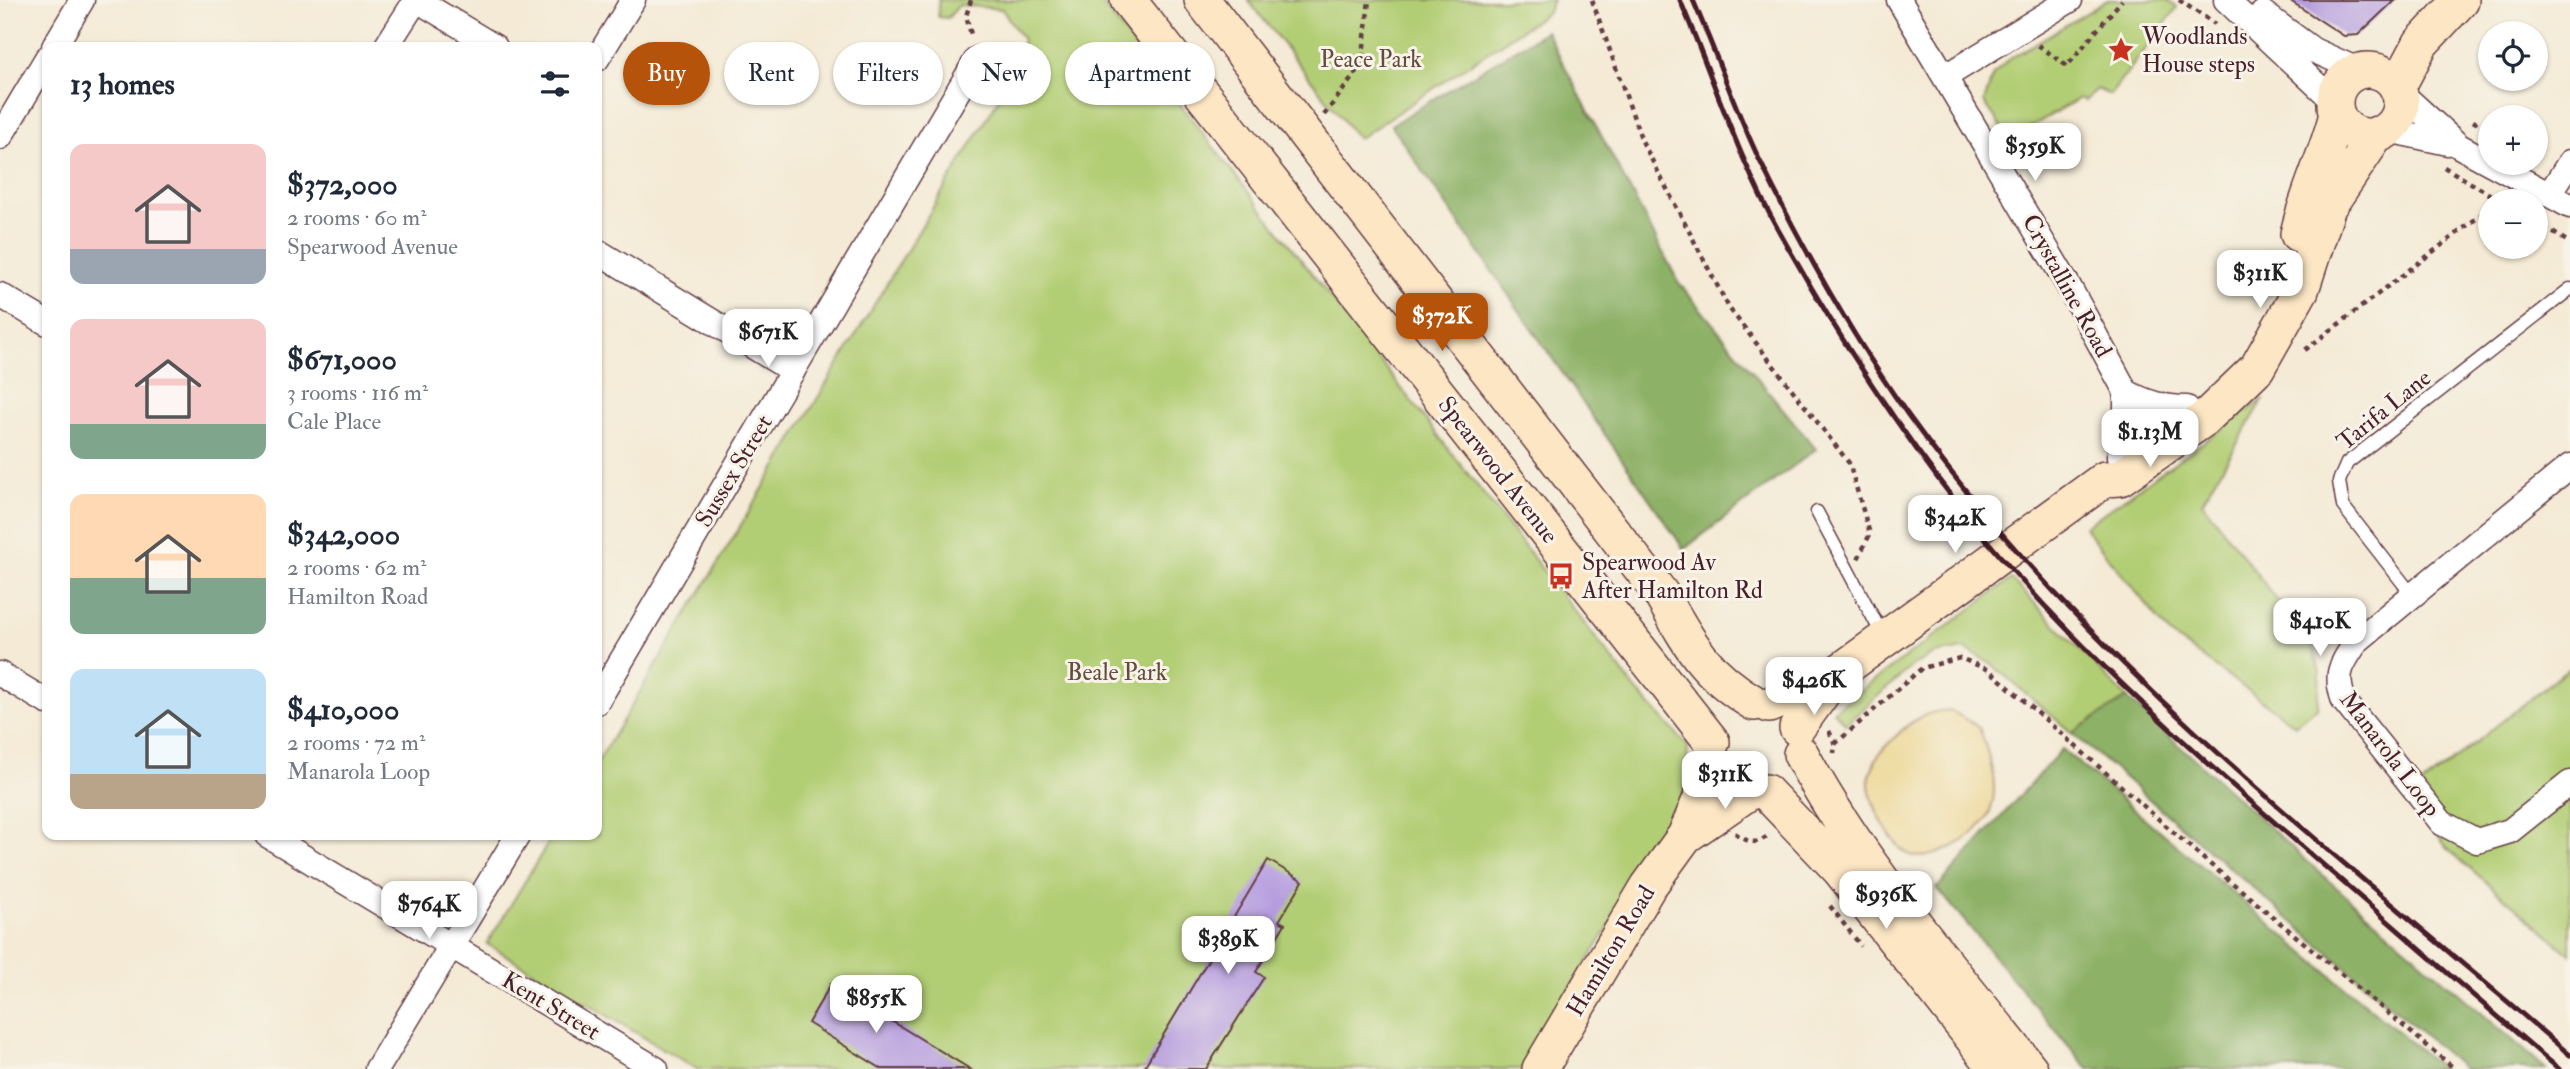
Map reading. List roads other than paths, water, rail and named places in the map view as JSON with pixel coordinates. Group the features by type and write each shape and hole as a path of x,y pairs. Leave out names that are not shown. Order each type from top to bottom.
{"main road":[{"name":"Spearwood Avenue","path":"1128,0 1713,753"},
{"path":"1202,0 1661,594 1697,655 1717,678 1790,718 1820,790 1871,865 2030,1069"},
{"path":"1997,1069 1840,870 1757,792 1722,777 1713,753 1715,730 1731,711 1762,704 1835,675 1885,641 2112,468 2234,366 2251,346 2272,311 2285,280 2304,205 2330,142 2340,86 2364,70 2438,0"},
{"path":"2112,468 2120,478 2204,419 2257,368 2301,290 2329,207 2400,112 2398,89 2421,43 2461,0"},
{"path":"2364,70 2385,75 2398,89"},
{"path":"2336,108 2349,130 2368,136 2383,132"},
{"path":"1757,792 1789,778 1799,741 1835,675"},
{"name":"Hamilton Road","path":"1540,1069 1648,887 1685,836 1713,753"},
{"name":"Hamilton Road","path":"1685,836 1757,792"}],"street":[{"path":"57,42 82,0"},
{"path":"389,42 416,0 487,42"},
{"path":"602,51 633,0"},
{"name":"Crystalline Road","path":"1899,0 1946,76 2126,392 2126,435 2112,468"},
{"path":"1946,76 2070,0"},
{"path":"2226,0 2336,108"},
{"path":"2250,0 2281,30 2313,50 2364,70"},
{"path":"0,137 42,66"},
{"path":"2398,89 2459,146"},
{"name":"Sussex Street","path":"602,694 957,93"},
{"path":"2383,132 2429,136 2459,146 2564,202 2570,162"},
{"path":"602,254 793,371"},
{"path":"0,295 42,320"},
{"path":"2126,392 2145,402 2166,408 2187,408"},
{"name":"Manarola Loop","path":"2570,466 2357,641 2343,662 2337,681 2344,701 2442,824 2477,841 2510,831 2570,783"},
{"path":"0,674 42,699"},
{"name":"Kent Street","path":"275,840 656,1069"},
{"path":"377,1069 515,840"}],"lane":[{"name":"Tarifa Lane","path":"2413,596 2343,506 2339,481 2347,463 2570,289"},
{"path":"1817,512 1885,641"}],"railway":[{"path":"1680,0 1751,176 1780,233 1822,305 1912,444 1998,554 2074,637 2197,754 2559,1069"},
{"path":"1693,0 1751,141 1811,259 1887,385 1979,506 2055,593 2135,675 2220,754 2306,831 2570,1055"}],"place":[{"name":"Woodlands House steps","path":"2121,50"},
{"name":"Spearwood Av After Hamilton Rd","path":"1561,576"}],"park label":[{"name":"Peace Park","path":"1371,59"},
{"name":"Beale Park","path":"1117,672"}]}
